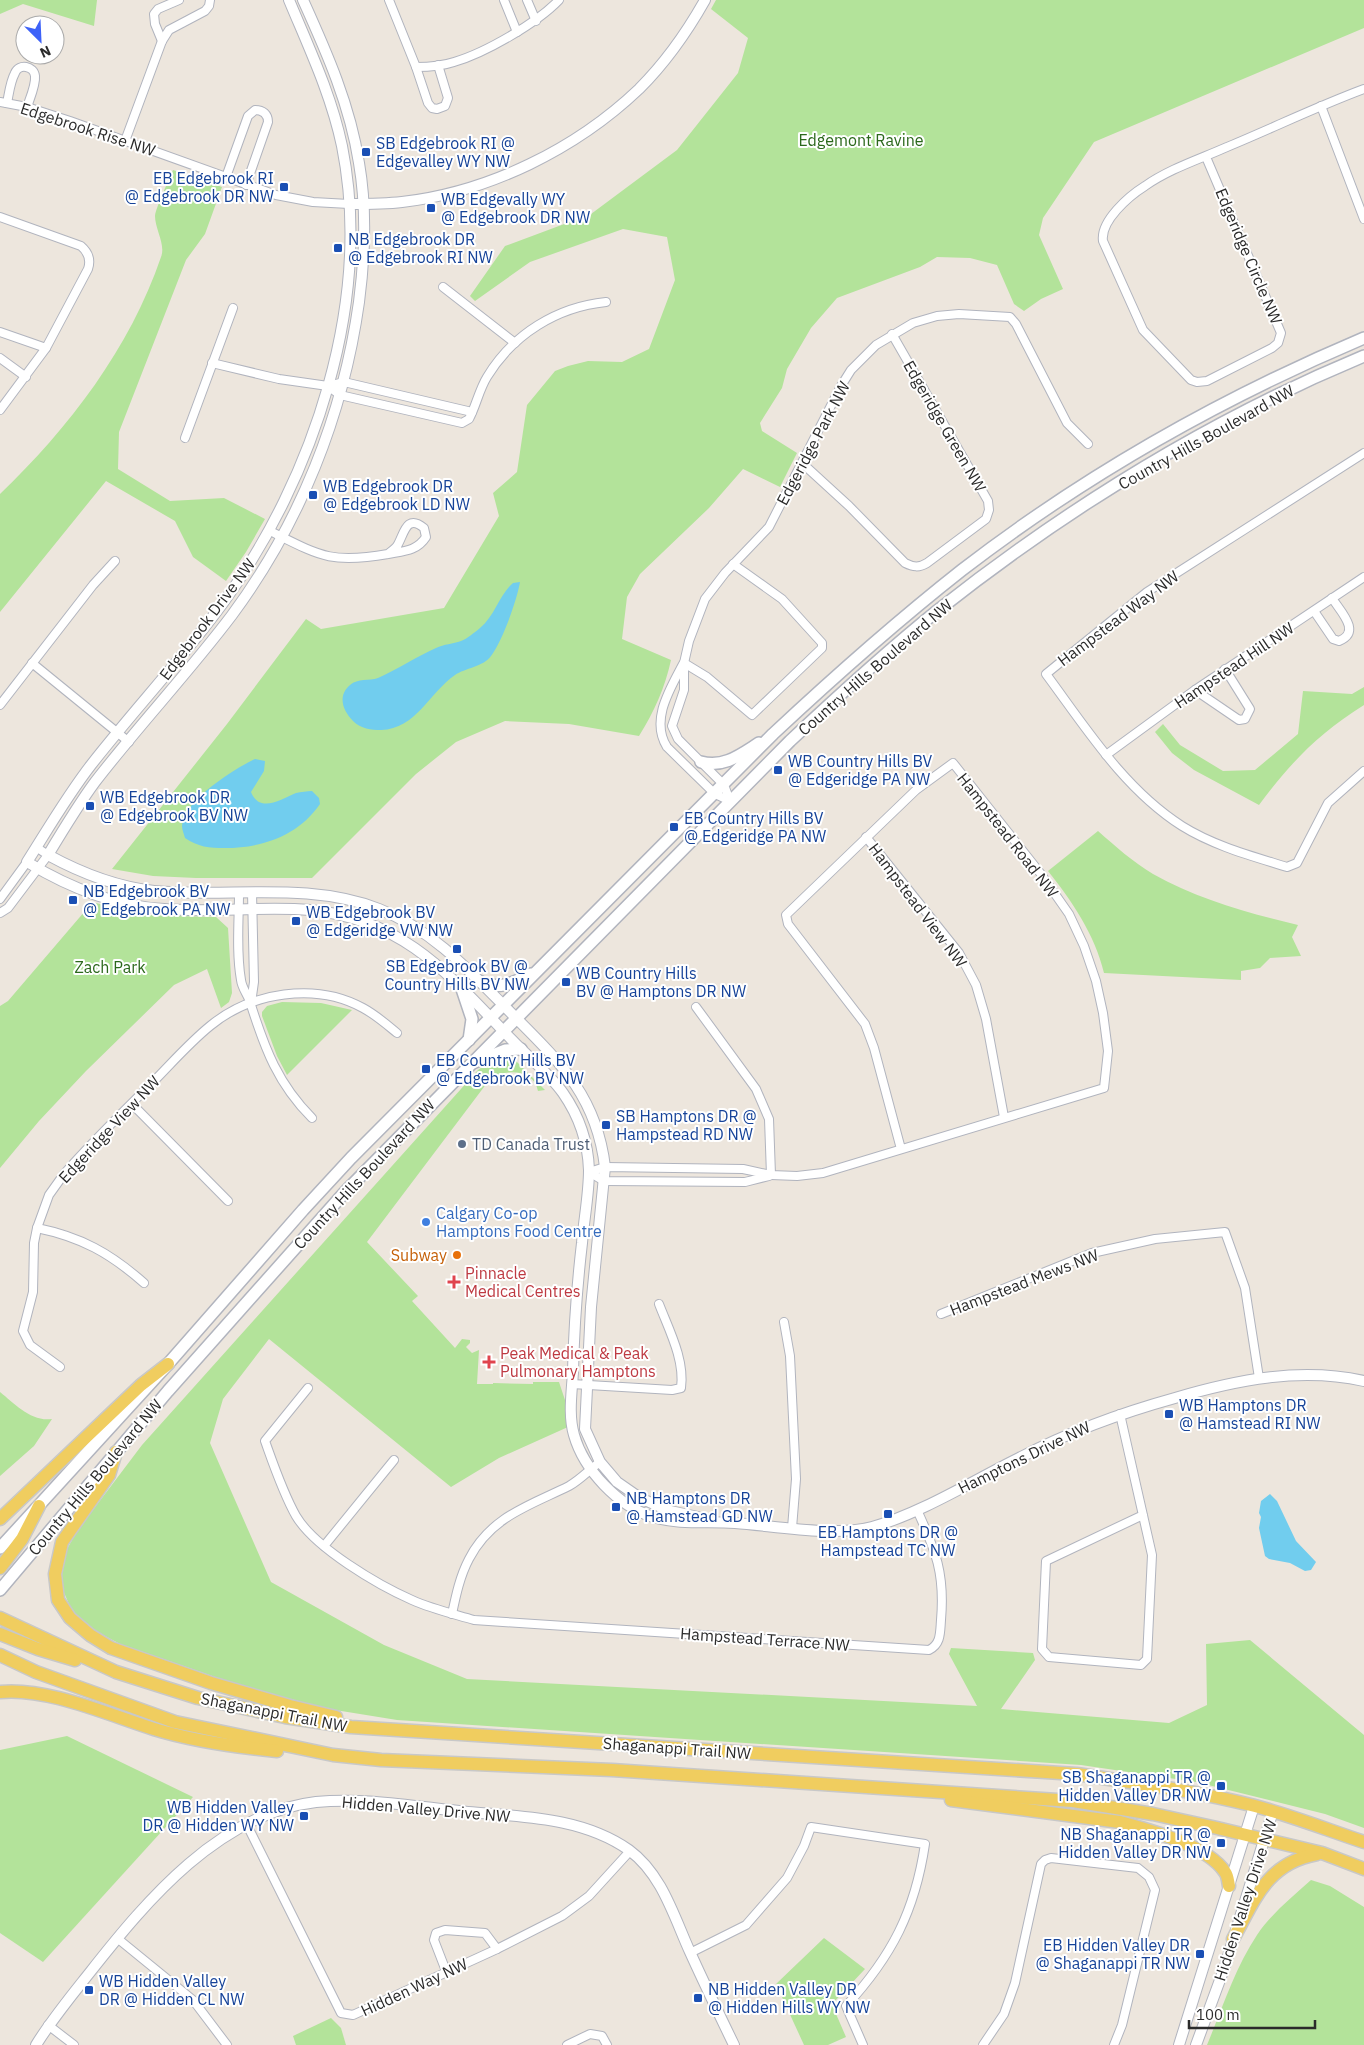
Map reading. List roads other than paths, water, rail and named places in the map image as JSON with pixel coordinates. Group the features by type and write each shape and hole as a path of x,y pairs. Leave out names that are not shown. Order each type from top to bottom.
{"main road":[{"name":"Country Hills Boulevard NW","path":"0,1548 168,1364 351,1158 773,734 831,680 912,610 970,564 1037,517 1126,460 1219,406 1271,379 1364,338"},
{"name":"Country Hills Boulevard NW","path":"0,1590 116,1452 339,1198 469,1064 790,741 879,660 938,610 1021,548 1117,485 1206,433 1327,372 1364,356"},
{"path":"701,762 722,763 773,734"},
{"path":"479,981 486,985 501,986 541,969"},
{"path":"461,986 472,1019 469,1041"},
{"path":"469,1064 505,1050 521,1049"},
{"path":"0,1519 140,1385 168,1364"},
{"path":"116,1452 110,1475 62,1542 55,1574 58,1600 70,1618 90,1635 111,1648 192,1677 290,1706 397,1731"},
{"path":"0,1568 22,1540 39,1506"},
{"name":"Shaganappi Trail NW","path":"0,1618 116,1672 198,1698 285,1717 351,1727 397,1731 1076,1774 1160,1786 1254,1806 1364,1842"},
{"path":"0,1634 38,1649 116,1672"},
{"name":"Shaganappi Trail NW","path":"0,1655 36,1672 175,1722 333,1756 381,1760 612,1770 1073,1801 1153,1814 1322,1853 1364,1869"},
{"path":"0,1692 12,1691 47,1695 157,1730 242,1748 333,1756"},
{"path":"928,1791 943,1799 1120,1822 1147,1829 1183,1842 1220,1865 1226,1874 1229,1886"},
{"path":"1233,1939 1260,1891 1271,1876 1289,1862 1322,1853"}],"street":[{"path":"162,41 155,24 154,14 158,9 179,0"},
{"path":"125,141 162,41 169,30 206,11 210,0"},
{"name":"Edgebrook Drive NW","path":"27,862 72,791 223,604 249,565 270,531 308,450 328,386 340,329 346,288 349,258 349,204 342,145 328,95 289,0"},
{"name":"Edgebrook Drive NW","path":"43,862 94,784 230,616 255,582 299,504 323,448 344,382 352,344 364,247 364,204 360,164 350,119 336,75 304,0"},
{"path":"389,0 416,67 428,103 432,108 438,110 445,106 448,98 438,66"},
{"path":"504,0 517,32"},
{"path":"527,0 536,20"},
{"path":"416,67 438,66 468,57 517,32 536,20 559,0"},
{"path":"349,204 402,202 460,190 488,181 554,152 588,131 640,88 674,49 704,0"},
{"path":"4,103 15,72 20,68 27,67 32,70 35,76 27,107"},
{"name":"Edgeridge Circle NW","path":"1206,157 1281,333 1278,343 1272,348 1207,380 1197,382 1187,376 1144,330 1102,238 1104,229 1112,216 1133,194 1164,175 1364,89"},
{"name":"Edgebrook Rise NW","path":"4,103 27,107 246,185 291,198 349,204"},
{"path":"1321,106 1364,219"},
{"path":"226,178 248,116 252,112 262,111 267,115 268,122 246,185"},
{"path":"0,217 81,246 89,257 88,269 46,348 0,410"},
{"path":"443,287 515,343"},
{"path":"328,386 340,395 462,423 469,419 486,379 515,343 541,323 566,310 584,304 606,302"},
{"path":"185,438 233,308"},
{"name":"Edgeridge Park NW","path":"730,801 724,785 678,739 673,729 673,721 684,690 684,662 693,625 705,599 733,564 769,527 841,386 851,370 876,345 913,323 937,316 960,314 1010,317 1016,324 1068,423 1088,444"},
{"path":"0,332 46,348"},
{"name":"Edgeridge Green NW","path":"802,463 910,566 919,567 928,564 986,519 989,510 988,501 892,334"},
{"path":"0,358 26,377"},
{"path":"212,363 279,379 328,386 344,382 472,412"},
{"path":"402,409 404,396"},
{"name":"Hampstead Way NW","path":"1364,453 1147,592 1046,674 1106,755 1140,793 1182,826 1229,849 1287,868 1297,863 1328,803 1364,771"},
{"path":"270,531 316,554 357,559 388,554 410,550 426,537 424,528 415,524 407,526 396,547 388,554"},
{"path":"0,705 93,585 115,561"},
{"path":"684,662 707,677 752,715 822,648 822,643 782,599 733,564"},
{"name":"Hampstead Hill NW","path":"1106,755 1194,690 1364,577"},
{"path":"1314,611 1333,638 1339,641 1346,638 1350,632 1350,626 1332,598"},
{"name":"Edgeridge Park NW","path":"684,662 671,686 660,720 660,733 667,747 715,794 730,801"},
{"path":"32,663 128,742"},
{"path":"1194,690 1239,720 1245,719 1250,709 1226,669"},
{"name":"Hampstead Road NW","path":"589,1172 605,1167 743,1169 771,1175 797,1176 823,1173 1104,1088 1108,1051 1103,1013 1093,972 1073,922 1041,874 953,763 916,790 786,915 788,924 865,1024 874,1048 901,1149"},
{"name":"Hampstead View NW","path":"866,837 959,953 976,985 986,1019 1004,1117"},
{"path":"36,847 43,862"},
{"path":"0,899 27,862 43,862"},
{"path":"0,913 8,908 43,862"},
{"name":"Hamptons Drive NW","path":"43,862 135,888 163,891 326,895 380,909 407,922 448,950 550,1053 576,1083 590,1108 599,1130 605,1167 591,1307 585,1429 600,1462 618,1482 640,1498 670,1511 716,1522"},
{"name":"Hamptons Drive NW","path":"43,862 82,890 131,905 164,909 316,911 368,923 394,934 419,949 461,986 539,1066 562,1091 576,1114 584,1134 589,1172 575,1306 571,1413 574,1435 590,1470 616,1497 652,1517 684,1522 716,1522 830,1531 870,1528 916,1510 1060,1437 1120,1414 1193,1392 1259,1378 1293,1375 1343,1377 1364,1381"},
{"path":"250,1003 254,982 252,892"},
{"path":"239,893 241,983 250,1003 259,1033 275,1069 292,1096 312,1118"},
{"name":"Edgeridge View NW","path":"60,1367 30,1345 24,1334 33,1292 34,1242 49,1195 64,1174 210,1026 232,1011 250,1003 292,994 334,997 362,1007 397,1033"},
{"path":"696,1007 756,1088 769,1119 771,1175"},
{"path":"132,1104 228,1201"},
{"path":"589,1172 604,1181"},
{"name":"Hampstead Road NW","path":"604,1181 745,1182 771,1175"},
{"path":"37,1228 61,1233 94,1246 118,1261 144,1283"},
{"name":"Hampstead Mews NW","path":"941,1314 1092,1253 1155,1239 1225,1232 1244,1288 1259,1378"},
{"path":"572,1384 672,1390 681,1388 682,1376 674,1341 659,1304"},
{"path":"784,1322 790,1356 796,1479 792,1528"},
{"name":"Hampstead Terrace NW","path":"308,1388 266,1441 276,1472 296,1516 324,1546 388,1588 413,1601 474,1620 929,1650 935,1647 939,1641 943,1598 942,1576 935,1551 916,1510"},
{"path":"1120,1414 1143,1514 1152,1555 1147,1659 1141,1665 1049,1657 1042,1649 1046,1561 1143,1514"},
{"path":"324,1546 394,1460"},
{"path":"452,1614 460,1581 469,1558 489,1530 518,1509 571,1485 600,1462"},
{"name":"Hidden Valley Drive NW","path":"36,2045 48,2025 117,1938 174,1876 216,1842 273,1812 314,1802 349,1800 554,1820 591,1830 630,1850 657,1879 734,2045"},
{"name":"Hidden Valley Drive NW","path":"1178,2045 1254,1806"},
{"name":"Hidden Valley Drive NW","path":"1196,2045 1233,1939 1273,1811"},
{"name":"Hidden Way NW","path":"247,1825 341,2014 353,2014 538,1930 569,1911 588,1896 630,1850"},
{"path":"690,1953 746,1926 787,1878 804,1846 811,1826 925,1844 921,1870 912,1902 901,1930 887,1956 846,2006 863,2045"},
{"path":"983,2045 1004,2014 1015,1983 1041,1864 1051,1858 1138,1868 1150,1877 1155,1890 1122,2025 1114,2045"},
{"path":"446,1971 434,1940 436,1933 445,1930 485,1933 498,1949"},
{"path":"117,1938 193,2000 227,2045"},
{"path":"48,2025 74,2045"},
{"path":"567,2045 590,2034 602,2036 607,2045"}],"water":[{"path":"520,582 504,631 488,660 455,675 404,724 381,730 366,729 356,724 349,717 344,708 343,699 346,689 350,685 356,681 378,678 436,648 466,639 490,618 508,588 513,583"},
{"path":"255,759 265,761 264,771 251,792 255,799 265,804 278,801 296,793 312,791 319,798 320,804 311,815 290,832 266,843 225,848 199,845 185,838 182,826 191,806 200,796 223,778"},
{"path":"1270,1494 1277,1501 1296,1541 1316,1562 1311,1570 1305,1571 1290,1563 1269,1559 1265,1556 1259,1528 1261,1517 1259,1513 1261,1501"}],"place":[{"name":"SB Edgebrook RI @ Edgevalley WY NW","path":"366,152"},
{"name":"EB Edgebrook RI @ Edgebrook DR NW","path":"284,187"},
{"name":"WB Edgevally WY @ Edgebrook DR NW","path":"431,208"},
{"name":"NB Edgebrook DR @ Edgebrook RI NW","path":"338,248"},
{"name":"WB Edgebrook DR @ Edgebrook LD NW","path":"313,495"},
{"name":"WB Country Hills BV @ Edgeridge PA NW","path":"778,770"},
{"name":"WB Edgebrook DR @ Edgebrook BV NW","path":"90,806"},
{"name":"EB Country Hills BV @ Edgeridge PA NW","path":"674,827"},
{"name":"NB Edgebrook BV @ Edgebrook PA NW","path":"73,900"},
{"name":"WB Edgebrook BV @ Edgeridge VW NW","path":"296,921"},
{"name":"SB Edgebrook BV @ Country Hills BV NW","path":"457,949"},
{"name":"WB Country Hills BV @ Hamptons DR NW","path":"566,982"},
{"name":"EB Country Hills BV @ Edgebrook BV NW","path":"426,1069"},
{"name":"SB Hamptons DR @ Hampstead RD NW","path":"606,1125"},
{"name":"TD Canada Trust","path":"462,1144"},
{"name":"Calgary Co-op Hamptons Food Centre","path":"426,1222"},
{"name":"Subway","path":"457,1255"},
{"name":"Pinnacle Medical Centres","path":"454,1282"},
{"name":"Peak Medical & Peak Pulmonary Hamptons","path":"489,1362"},
{"name":"WB Hamptons DR @ Hamstead RI NW","path":"1169,1414"},
{"name":"NB Hamptons DR @ Hamstead GD NW","path":"616,1507"},
{"name":"EB Hamptons DR @ Hampstead TC NW","path":"888,1514"},
{"name":"SB Shaganappi TR @ Hidden Valley DR NW","path":"1221,1786"},
{"name":"WB Hidden Valley DR @ Hidden WY NW","path":"304,1816"},
{"name":"NB Shaganappi TR @ Hidden Valley DR NW","path":"1221,1843"},
{"name":"EB Hidden Valley DR @ Shaganappi TR NW","path":"1200,1954"},
{"name":"WB Hidden Valley DR @ Hidden CL NW","path":"89,1990"},
{"name":"NB Hidden Valley DR @ Hidden Hills WY NW","path":"698,1998"}],"park label":[{"name":"Edgemont Ravine","path":"861,140"},
{"name":"Zach Park","path":"110,967"}]}
